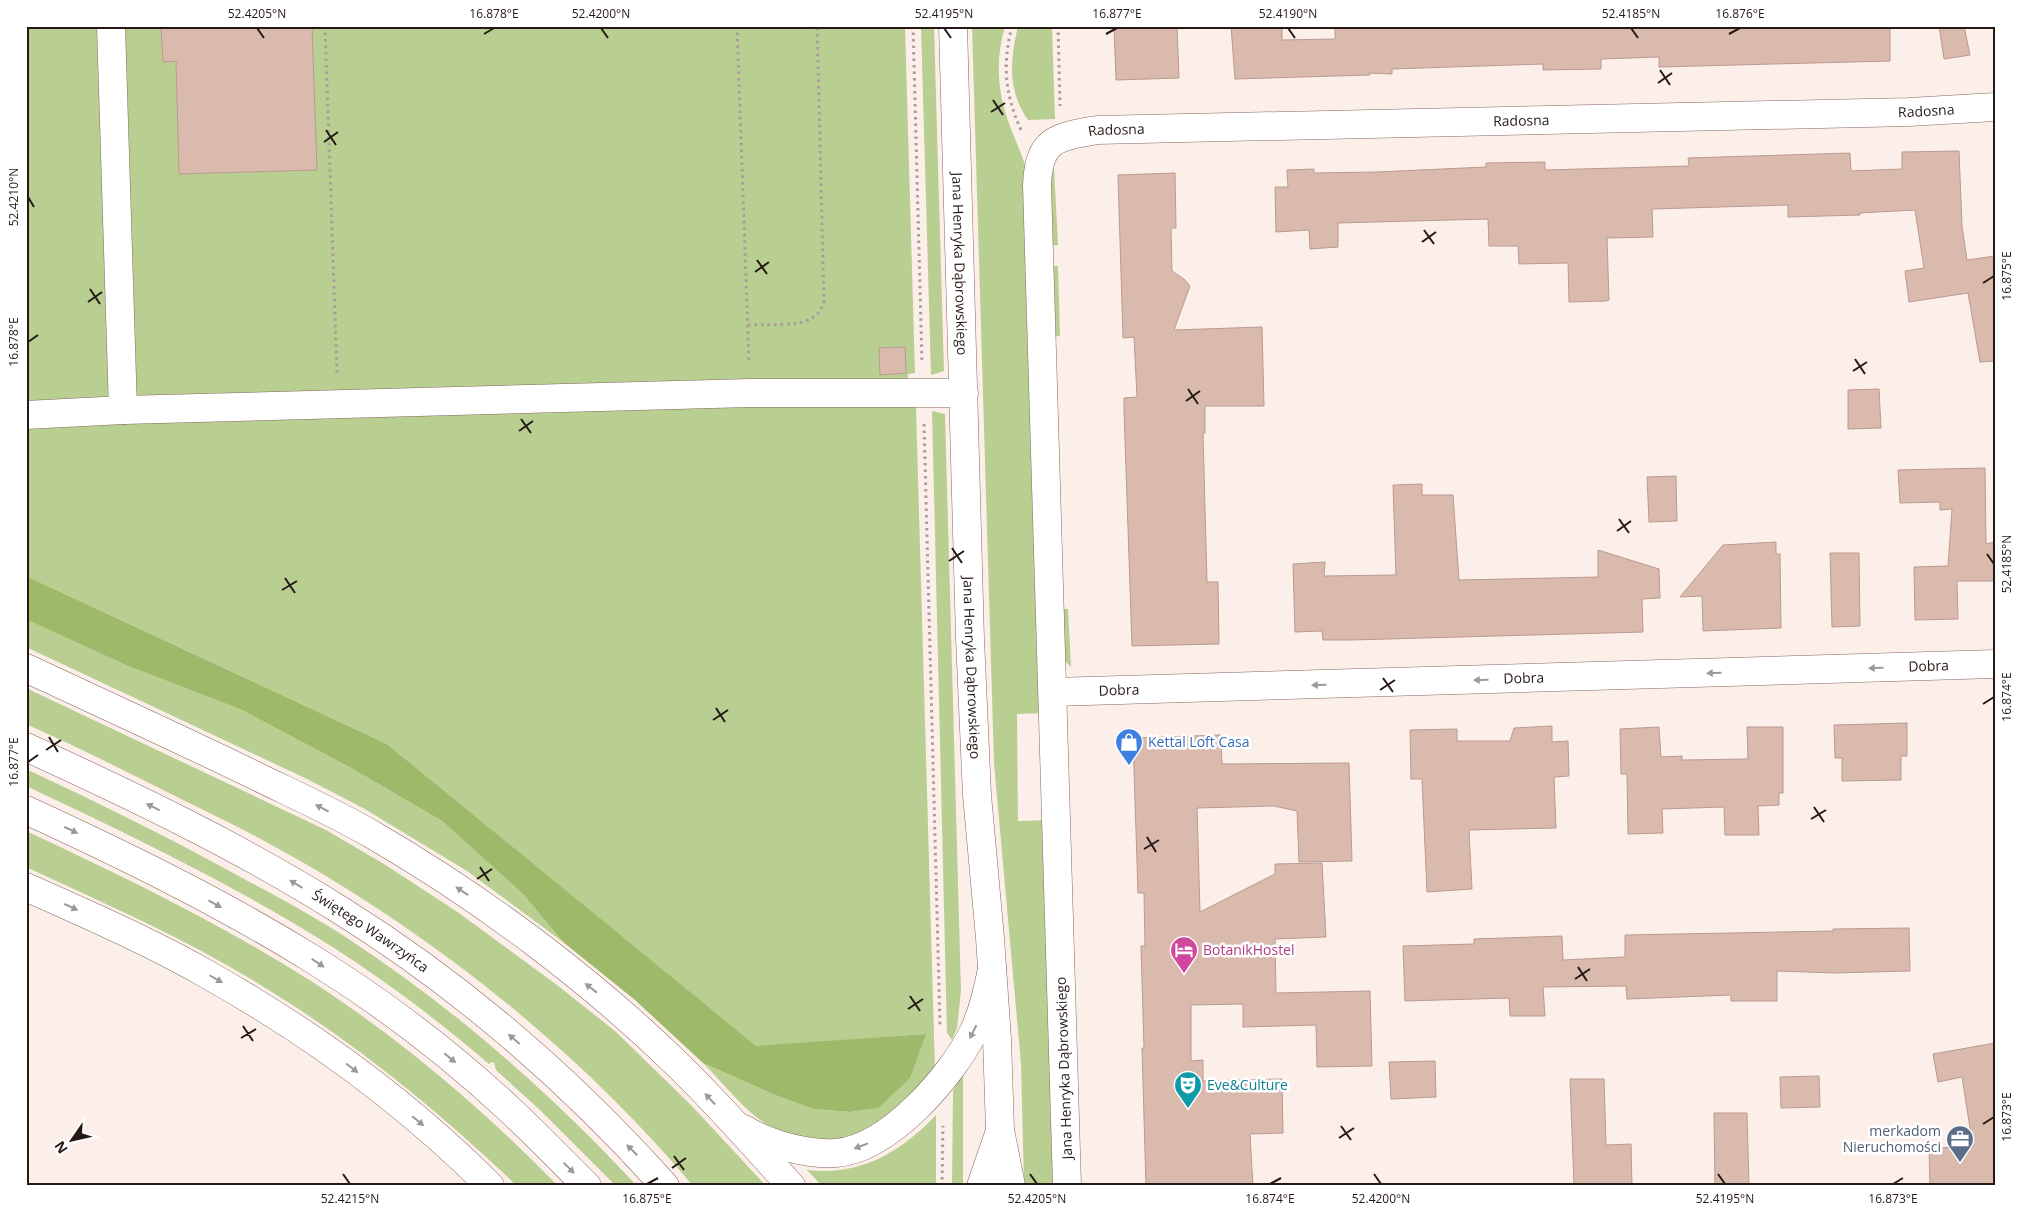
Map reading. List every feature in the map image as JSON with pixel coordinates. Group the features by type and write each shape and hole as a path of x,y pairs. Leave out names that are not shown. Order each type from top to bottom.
{"street":[{"path":"111,26 123,410"},
{"name":"Jana Henryka Dąbrowskiego","path":"953,26 976,795 992,969 1000,1130 1011,1186"},
{"name":"Radosna","path":"1050,144 1068,135 1097,130 1909,112 1995,106"},
{"name":"Jana Henryka Dąbrowskiego","path":"1050,144 1042,154 1038,170 1067,1186"},
{"path":"26,415 123,410 750,394 964,393"},
{"name":"Dobra","path":"1053,692 1995,664"},
{"path":"26,668 307,800 371,834 441,876 501,918 596,992 680,1067 791,1186"},
{"name":"Świętego Wawrzyńca","path":"26,747 156,808 221,842 340,910 403,953 486,1015 532,1055 579,1097 665,1186"},
{"path":"26,810 165,876 277,938 354,986 474,1078 508,1108 587,1186"},
{"path":"26,887 167,953 257,1003 333,1054 381,1090 490,1186"},
{"path":"733,1122 771,1142 804,1151 835,1153 870,1143 908,1117 958,1058 978,1022 992,969"},
{"name":"Jana Henryka Dąbrowskiego","path":"981,1186 1000,1130"}],"path":[{"path":"325,26 338,405"},
{"path":"737,26 750,394"},
{"path":"748,325 803,322 820,312 824,303 817,26"},
{"path":"912,26 941,1029"},
{"path":"1012,26 1007,45 1005,68 1008,98 1038,170"},
{"path":"1058,26 1060,113"},
{"path":"942,1186 943,1120"}],"green space":[{"path":"26,26 905,26 915,373 908,374 908,393 916,407 935,1070 891,1114 874,1127 851,1137 823,1140 796,1137 783,1133 762,1122 703,1063 775,1095 813,1109 850,1112 878,1108 926,1034 756,1047 387,744 26,576"},
{"path":"921,26 934,26 944,371 931,375"},
{"path":"972,26 1005,26 999,61 1001,95 1007,118 1027,172 1045,713 1017,714 1018,821 1049,820 1059,1186 1024,1186 1021,1064 994,763"},
{"path":"1018,26 1052,26 1055,119 1028,120 1016,97 1013,86 1012,63"},
{"path":"1054,168 1058,245 1047,246 1051,173"},
{"path":"1047,266 1058,266 1060,336 1050,337"},
{"path":"932,411 945,414 961,991 957,1028 952,1040 947,1033"},
{"path":"26,576 387,744 756,1046 926,1034 910,1078 878,1108 850,1112 813,1109 775,1095 703,1063 635,1000 563,942 524,895 442,821 353,769 242,710 128,666 26,619"},
{"path":"1058,609 1068,609 1071,667 1062,658"},
{"path":"26,618 128,666 242,710 353,769 442,821 524,895 563,942 467,871 363,808 307,779 26,647"},
{"path":"26,688 326,830 384,864 459,913 557,985 615,1031 691,1105 766,1186 693,1186 605,1091 556,1045 452,961 398,922 276,847 66,742 26,724"},
{"path":"26,769 110,809 272,894 335,930 387,965 500,1053 570,1118 637,1186 616,1186 540,1110 496,1070 494,1063 489,1064 432,1017 372,973 331,946 219,881 26,786"},
{"path":"26,831 99,865 207,920 311,981 377,1027 441,1077 501,1130 558,1186 517,1186 413,1094 377,1065 302,1011 263,986 175,937 26,867"},
{"path":"963,1074 963,1186 952,1186 953,1091"},
{"path":"936,1115 936,1186 822,1186 807,1170 826,1171 844,1169 878,1159 908,1140"}],"building":[{"path":"161,26 312,26 317,170 179,174 176,61 163,62"},
{"path":"1114,26 1177,26 1179,78 1116,80"},
{"path":"1231,26 1282,26 1282,40 1335,39 1335,26 1890,26 1890,61 1659,67 1659,57 1601,59 1601,69 1543,70 1543,64 1392,69 1392,74 1370,73 1370,75 1235,79"},
{"path":"1939,26 1964,26 1970,55 1944,59"},
{"path":"1959,151 1962,226 1967,260 1995,256 1995,361 1980,362 1968,293 1909,302 1905,271 1924,268 1915,210 1860,213 1860,215 1788,217 1788,205 1652,209 1653,237 1607,238 1609,300 1606,301 1569,302 1568,263 1519,264 1518,246 1489,246 1488,219 1338,223 1338,247 1310,249 1309,230 1276,232 1275,187 1288,187 1287,170 1314,169 1314,173 1376,172 1486,167 1486,163 1545,162 1545,170 1689,166 1688,158 1850,153 1851,171 1902,169 1902,152"},
{"path":"1175,173 1176,228 1171,228 1172,271 1184,279 1190,286 1174,330 1262,327 1264,406 1205,406 1205,433 1203,433 1207,582 1218,582 1219,644 1132,646 1124,398 1137,397 1134,337 1123,338 1118,175"},
{"path":"905,347 906,373 880,375 879,348"},
{"path":"1879,389 1881,428 1848,429 1848,390"},
{"path":"1985,468 1986,544 1995,542 1995,581 1957,581 1958,619 1915,620 1914,567 1948,566 1952,509 1940,510 1940,502 1900,503 1898,470"},
{"path":"1676,476 1677,521 1649,522 1647,477"},
{"path":"1422,484 1422,495 1453,495 1459,580 1598,577 1598,550 1659,569 1660,598 1642,599 1643,632 1323,640 1322,631 1295,632 1293,564 1325,562 1324,576 1396,575 1393,485"},
{"path":"1776,542 1776,554 1780,554 1781,628 1703,631 1702,596 1680,597 1723,545"},
{"path":"1830,553 1859,553 1860,626 1832,627"},
{"path":"1907,723 1907,756 1901,756 1901,780 1842,781 1842,758 1835,758 1834,725"},
{"path":"1552,726 1552,742 1568,741 1569,776 1554,777 1556,828 1469,830 1472,889 1427,892 1422,779 1411,779 1410,730 1457,729 1457,741 1510,741 1514,728"},
{"path":"1659,727 1661,757 1682,756 1682,760 1748,759 1747,727 1783,727 1783,793 1779,793 1779,805 1758,806 1759,835 1725,835 1724,807 1662,809 1663,833 1628,834 1627,774 1621,774 1620,729"},
{"path":"1221,735 1222,764 1349,763 1352,861 1299,862 1297,811 1274,806 1197,808 1200,912 1275,874 1275,864 1322,863 1326,937 1275,939 1276,993 1370,991 1372,1066 1317,1067 1316,1025 1243,1027 1243,1004 1191,1005 1191,1061 1203,1060 1203,1081 1282,1079 1283,1133 1250,1134 1253,1186 1146,1186 1141,946 1145,946 1144,893 1138,893 1133,738"},
{"path":"1909,928 1910,971 1834,973 1777,971 1777,1001 1731,1001 1731,995 1627,999 1626,986 1543,987 1545,1016 1510,1016 1509,998 1405,1001 1403,946 1474,944 1474,939 1562,936 1563,960 1625,957 1625,935"},
{"path":"1995,1043 1995,1186 1930,1186 1929,1148 1973,1147 1962,1077 1938,1082 1933,1054"},
{"path":"1435,1061 1436,1097 1391,1099 1389,1062"},
{"path":"1819,1076 1820,1107 1781,1108 1780,1077"},
{"path":"1570,1079 1604,1079 1606,1145 1631,1144 1632,1186 1574,1186"},
{"path":"1714,1113 1747,1113 1749,1186 1715,1186"}],"place":[{"name":"Kettal Loft Casa","path":"1129,766"},
{"name":"BotanikHostel","path":"1184,974"},
{"name":"Eve&Culture","path":"1188,1109"},
{"name":"merkadom Nieruchomości","path":"1960,1163"}]}
